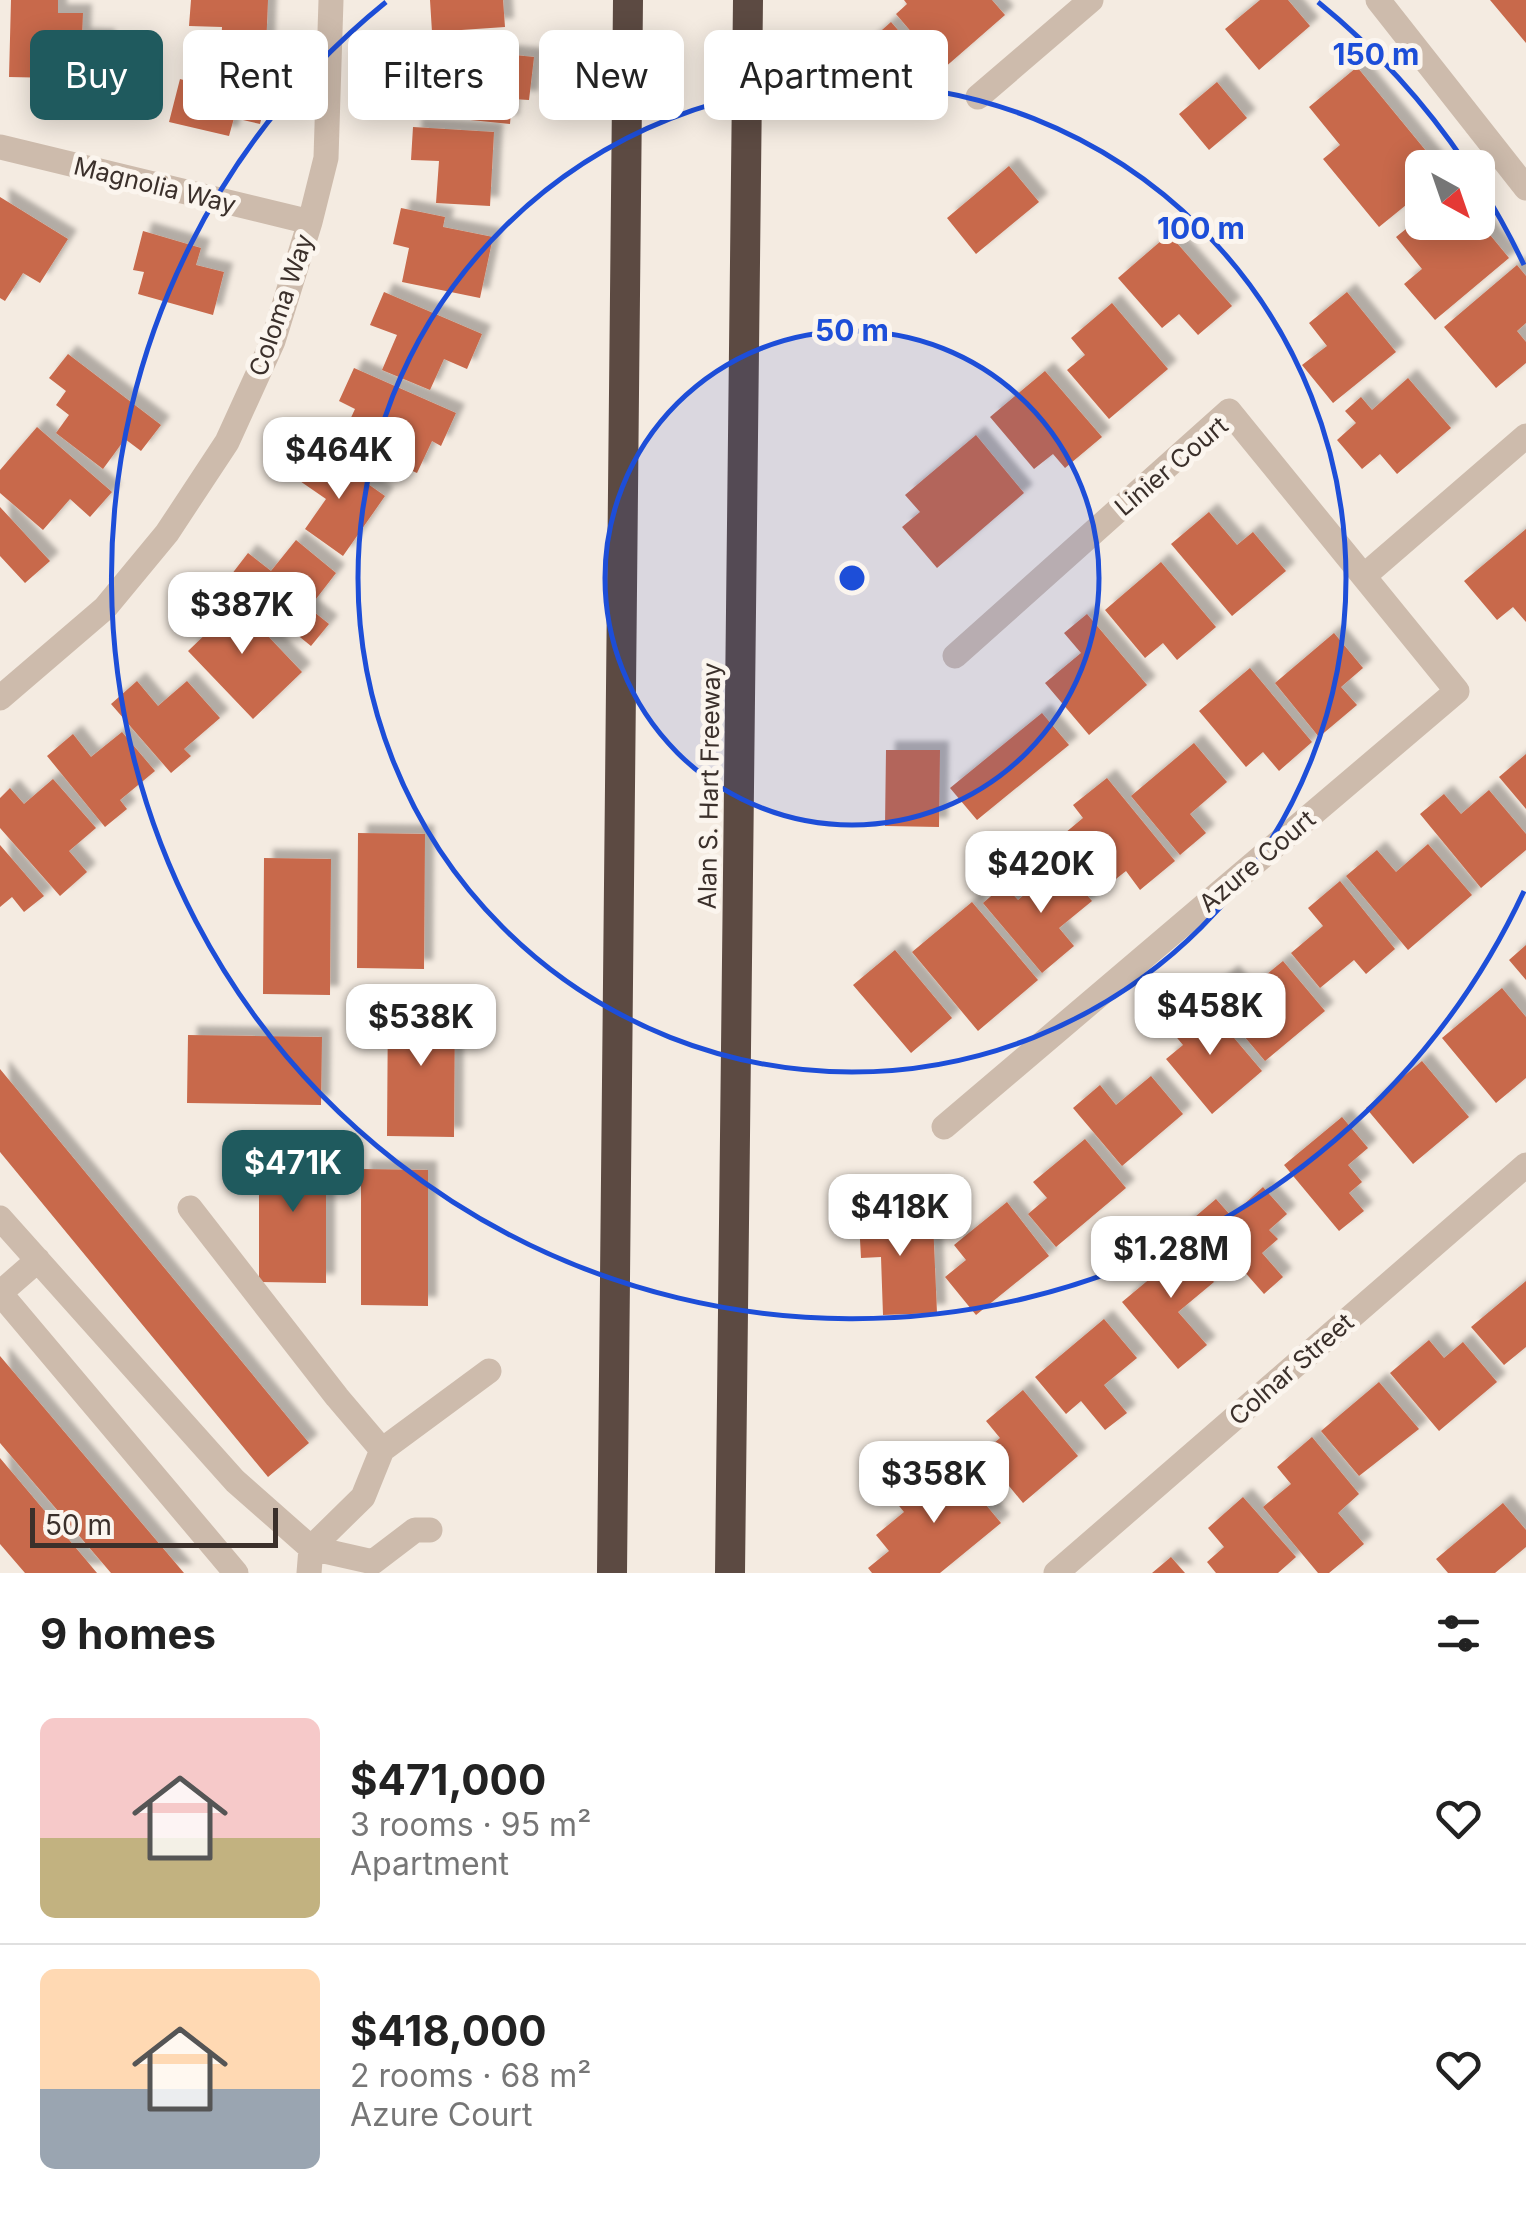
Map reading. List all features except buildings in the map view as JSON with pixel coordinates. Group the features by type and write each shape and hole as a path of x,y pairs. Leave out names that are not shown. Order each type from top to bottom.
{"highway":[{"path":"612,1573 628,0"},
{"name":"Alan S. Hart Freeway","path":"730,1573 748,0"}],"street":[{"name":"Coloma Way","path":"0,698 106,608 166,534 227,442 273,341 326,158 332,0"},
{"path":"978,97 1092,0"},
{"path":"1378,0 1526,188"},
{"name":"Magnolia Way","path":"0,147 310,222"},
{"name":"Linier Court","path":"956,656 1229,412 1364,576"},
{"path":"1364,576 1526,436"},
{"name":"Azure Court","path":"944,1126 1457,690 1364,576"},
{"name":"Colnar Street","path":"1056,1573 1526,1166"},
{"path":"190,1208 336,1397 382,1450"},
{"path":"0,1218 310,1560 372,1562 415,1530 430,1530"},
{"path":"38,1260 0,1293 236,1573"},
{"path":"310,1560 362,1497 382,1450 489,1371"}]}
